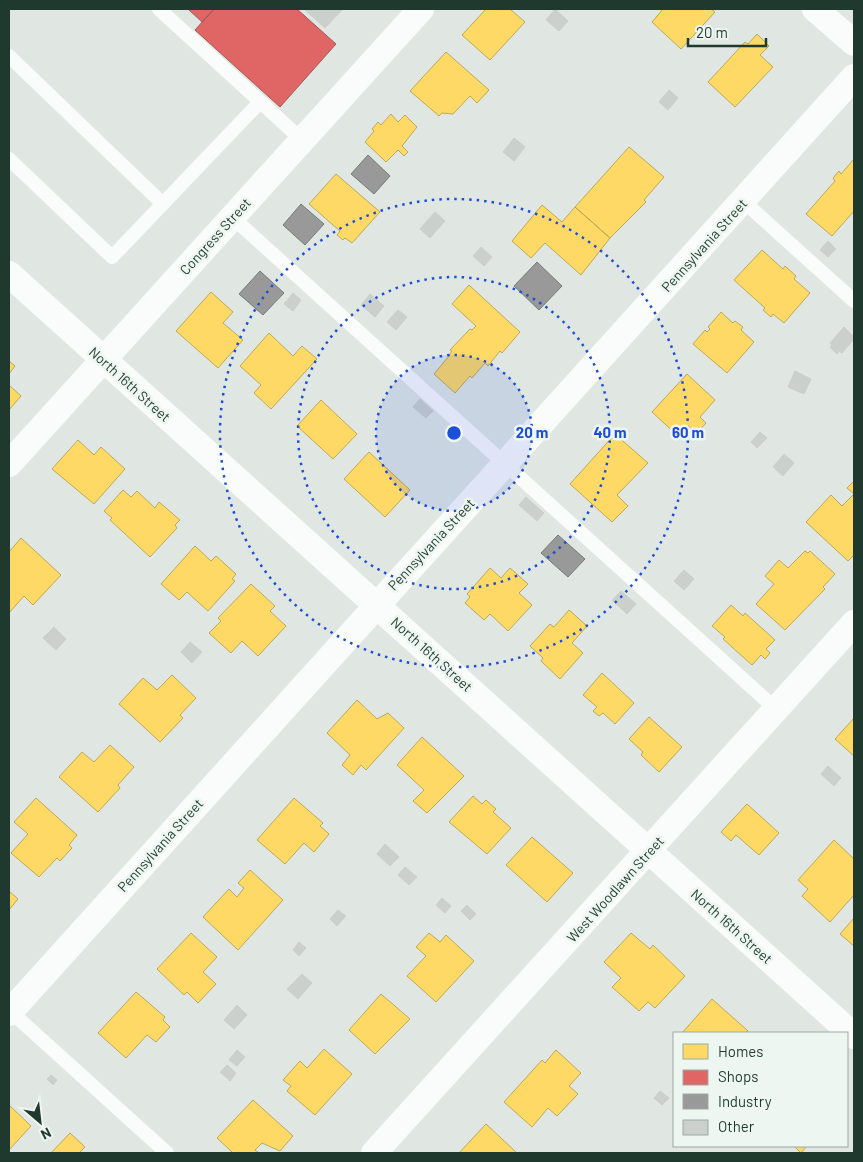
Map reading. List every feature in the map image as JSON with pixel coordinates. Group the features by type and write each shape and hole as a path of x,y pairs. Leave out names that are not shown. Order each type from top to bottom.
{"street":[{"name":"Congress Street","path":"9,464 421,9"},
{"path":"815,9 854,43"},
{"name":"Pennsylvania Street","path":"9,1011 376,603 506,464 854,77"},
{"name":"North 16th Street","path":"9,274 854,1036"},
{"name":"West Woodlawn Street","path":"374,1153 649,852 854,623"}],"lane":[{"path":"159,9 302,140"},
{"path":"9,56 163,204"},
{"path":"9,159 112,257 260,102"},
{"path":"743,201 854,301"},
{"path":"232,217 777,710"},
{"path":"9,1011 167,1153"}],"building: Homes":[{"path":"486,9 510,9 525,22 490,60 462,35"},
{"path":"663,9 711,9 715,12 681,49 652,22"},
{"path":"757,34 769,46 760,55 773,67 735,107 708,82 745,42 748,44"},
{"path":"446,52 489,90 477,103 470,96 453,114 442,113 439,116 410,91"},
{"path":"391,114 398,122 405,115 417,127 402,146 408,152 404,156 398,150 386,162 365,142 374,131 372,129 378,122 381,125"},
{"path":"629,147 664,177 644,200 646,202 610,238 575,207"},
{"path":"854,159 854,211 832,236 806,214 835,181 833,178 839,171 841,174"},
{"path":"336,174 380,212 352,243 345,238 343,240 337,235 340,231 309,204"},
{"path":"542,205 562,222 575,207 610,238 581,275 545,243 531,258 512,241"},
{"path":"762,250 783,269 785,266 796,276 794,279 810,293 784,323 773,314 771,317 763,310 765,308 734,280"},
{"path":"469,285 520,332 502,353 500,351 488,366 485,363 455,393 434,374 449,356 452,351 450,350 470,329 472,330 476,326 452,304"},
{"path":"211,292 233,312 223,323 243,340 218,368 176,331"},
{"path":"721,312 733,323 735,321 743,327 741,330 754,342 727,373 693,344 705,330 707,332 710,329 708,327"},
{"path":"269,333 293,356 302,346 317,359 271,409 254,393 261,385 240,366"},
{"path":"9,361 15,366 9,374"},
{"path":"687,374 715,400 700,417 706,423 696,434 687,426 678,436 652,412"},
{"path":"9,385 21,396 9,410"},
{"path":"321,400 357,434 333,459 297,426"},
{"path":"615,434 648,463 617,495 628,506 612,522 570,484"},
{"path":"78,440 94,455 101,447 125,469 94,504 52,469"},
{"path":"369,452 410,490 385,517 344,479"},
{"path":"854,481 854,494 847,488"},
{"path":"123,490 131,497 137,491 155,508 159,502 180,520 175,525 177,528 150,557 110,520 112,518 104,511"},
{"path":"854,494 854,555 848,561 806,522 831,495 842,506"},
{"path":"21,538 61,575 33,605 24,596 9,613 9,552"},
{"path":"195,546 211,561 216,556 236,574 232,579 235,581 208,611 187,592 179,600 161,584"},
{"path":"805,551 808,553 810,551 835,574 823,587 825,589 785,630 756,604 774,584 765,576 779,560 788,568"},
{"path":"490,568 501,578 510,568 528,584 519,593 532,605 508,631 490,614 484,620 465,603 470,597 467,594"},
{"path":"251,584 275,606 270,611 286,626 258,656 242,641 231,653 209,633 221,621 218,618"},
{"path":"731,605 743,616 745,613 775,640 766,649 770,653 765,659 761,655 752,665 723,639 725,637 712,626"},
{"path":"569,610 587,626 572,643 583,653 560,679 541,661 543,658 530,646 550,624 554,627"},
{"path":"602,673 634,703 615,724 603,713 599,716 593,711 597,707 583,695"},
{"path":"172,675 196,698 180,715 183,718 160,742 119,704 143,678 157,690"},
{"path":"357,700 377,719 388,713 404,728 366,770 361,765 353,775 342,765 350,755 327,733"},
{"path":"649,717 682,747 659,772 641,755 643,752 629,739"},
{"path":"854,718 854,756 835,739"},
{"path":"422,737 464,776 427,813 413,801 424,790 397,765"},
{"path":"110,745 134,767 118,785 120,788 98,812 59,777 82,752 94,762"},
{"path":"473,796 482,804 486,800 496,809 493,812 511,828 487,854 449,822"},
{"path":"36,798 77,835 69,845 72,848 60,861 57,858 39,877 11,853 28,834 14,822"},
{"path":"294,798 323,823 320,826 329,834 314,852 304,843 285,864 257,840"},
{"path":"747,804 779,833 759,855 736,835 731,841 721,832"},
{"path":"532,837 573,873 547,902 506,865"},
{"path":"834,840 854,859 854,895 830,922 802,896 808,889 798,880"},
{"path":"250,870 283,900 238,950 203,917 229,889 237,897 244,888 238,883"},
{"path":"9,891 18,899 9,910"},
{"path":"854,918 854,946 840,934"},
{"path":"191,933 217,957 203,972 216,984 198,1003 187,992 184,995 157,969"},
{"path":"429,933 440,942 446,935 474,961 436,1002 407,976 426,956 416,947"},
{"path":"631,933 650,949 653,945 685,976 655,1008 648,1002 639,1011 612,987 621,978 604,962"},
{"path":"136,992 165,1017 163,1020 170,1027 156,1042 147,1035 126,1058 98,1033"},
{"path":"381,994 410,1019 375,1054 349,1030"},
{"path":"712,999 748,1031 746,1032 683,1032"},
{"path":"324,1049 352,1074 315,1115 287,1091 291,1086 283,1080 300,1061 307,1068"},
{"path":"556,1050 581,1073 569,1086 578,1094 557,1116 548,1108 532,1127 504,1102 542,1060 545,1063"},
{"path":"253,1100 293,1136 280,1151 262,1143 255,1150 259,1153 233,1153 217,1138"},
{"path":"9,1105 31,1126 9,1150"},
{"path":"486,1124 517,1153 459,1153"},
{"path":"70,1133 85,1147 79,1153 51,1153"},
{"path":"795,1147 806,1147 801,1153"}],"building: Shops":[{"path":"188,9 214,9 202,22"},
{"path":"214,9 297,9 336,44 280,107 195,30"}],"building: Industry":[{"path":"368,155 390,176 374,194 351,174"},
{"path":"301,204 324,224 305,245 283,225"},
{"path":"537,262 562,286 539,310 514,286"},
{"path":"260,271 284,293 263,315 239,294"},
{"path":"558,535 585,559 568,577 541,553"}],"building: Other":[{"path":"304,9 340,9 342,10 325,28"},
{"path":"555,9 568,21 559,31 546,20"},
{"path":"669,90 678,98 668,110 659,102"},
{"path":"514,138 525,147 514,161 503,152"},
{"path":"435,212 445,221 430,238 420,229"},
{"path":"828,241 836,249 828,257 820,250"},
{"path":"481,247 492,257 484,266 473,256"},
{"path":"293,293 301,300 293,311 284,304"},
{"path":"370,294 384,306 375,317 361,305"},
{"path":"398,310 407,317 396,330 387,322"},
{"path":"844,327 854,339 842,353 839,351 837,354 830,347 832,345 830,343"},
{"path":"795,371 811,379 804,394 788,387"},
{"path":"420,399 433,411 426,418 413,407"},
{"path":"760,432 767,438 757,448 751,442"},
{"path":"784,454 794,463 783,476 773,467"},
{"path":"526,497 544,513 537,521 519,505"},
{"path":"684,570 694,579 684,590 674,581"},
{"path":"621,591 636,604 627,614 612,600"},
{"path":"54,627 66,639 56,650 43,638"},
{"path":"190,642 202,652 192,663 181,652"},
{"path":"828,766 841,778 834,786 821,774"},
{"path":"385,844 399,857 390,866 377,854"},
{"path":"405,867 417,877 409,885 398,875"},
{"path":"442,898 451,906 445,913 436,905"},
{"path":"467,905 476,914 470,920 461,911"},
{"path":"338,910 346,916 337,926 330,919"},
{"path":"299,942 306,948 299,956 293,950"},
{"path":"302,974 312,983 298,999 287,989"},
{"path":"237,1005 247,1015 234,1029 224,1020"},
{"path":"237,1050 245,1057 237,1066 229,1060"},
{"path":"227,1065 236,1073 230,1081 220,1072"},
{"path":"51,1075 57,1080 53,1085 47,1079"},
{"path":"660,1091 669,1098 662,1105 654,1098"}]}
